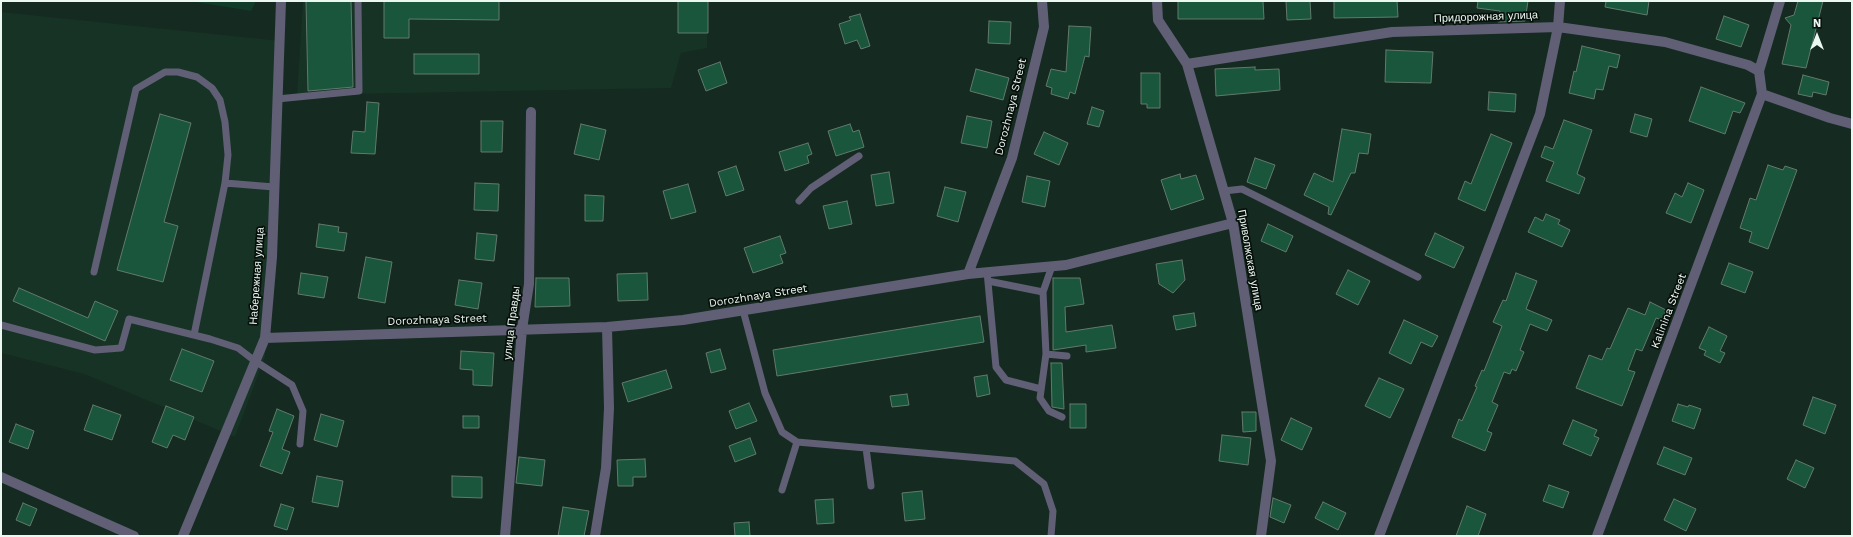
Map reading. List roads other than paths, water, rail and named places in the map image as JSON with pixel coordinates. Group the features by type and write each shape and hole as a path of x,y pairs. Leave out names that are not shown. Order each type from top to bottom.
{"street":[{"name":"Набережная улица","path":"183,536 265,338 272,257 281,1"},
{"name":"Dorozhnaya Street","path":"265,338 608,327 683,320 968,274 1012,158 1044,27 1042,1"},
{"name":"Приволжская улица","path":"1156,1 1158,20 1187,64 1233,223 1271,461 1261,536"},
{"path":"1380,536 1540,114 1558,27 1560,1"},
{"path":"1780,1 1759,71 1762,94 1830,118 1852,124"},
{"name":"Придорожная улица","path":"1187,64 1392,32 1558,27 1665,42 1748,65 1759,71"},
{"name":"Kalinina Street","path":"1597,536 1762,94"},
{"name":"улица Правды","path":"505,536 522,329 529,284 531,112"},
{"path":"968,274 987,277 1066,265 1233,223"},
{"path":"595,536 606,468 609,408 608,327"},
{"path":"1,477 134,536"}],"lane":[{"path":"277,99 359,91 358,1"},
{"path":"94,272 136,89 165,72 178,72 197,77 212,88 220,100 226,122 228,155 226,183 194,335"},
{"path":"799,201 811,188 859,156"},
{"path":"226,183 274,187"},
{"path":"1224,191 1242,189 1418,277"},
{"path":"1052,266 1043,292 1046,354 1040,398 1049,411 1062,417"},
{"path":"1041,388 1006,380 996,367 987,277 1043,292"},
{"path":"744,310 766,393 782,432 797,442 1015,461 1044,484 1053,511 1052,536"},
{"path":"1,325 95,350 121,348 129,320 194,335 238,348 292,385 303,411 300,444"},
{"path":"1046,354 1068,356"},
{"path":"782,490 797,442"},
{"path":"866,448 872,486"}]}
